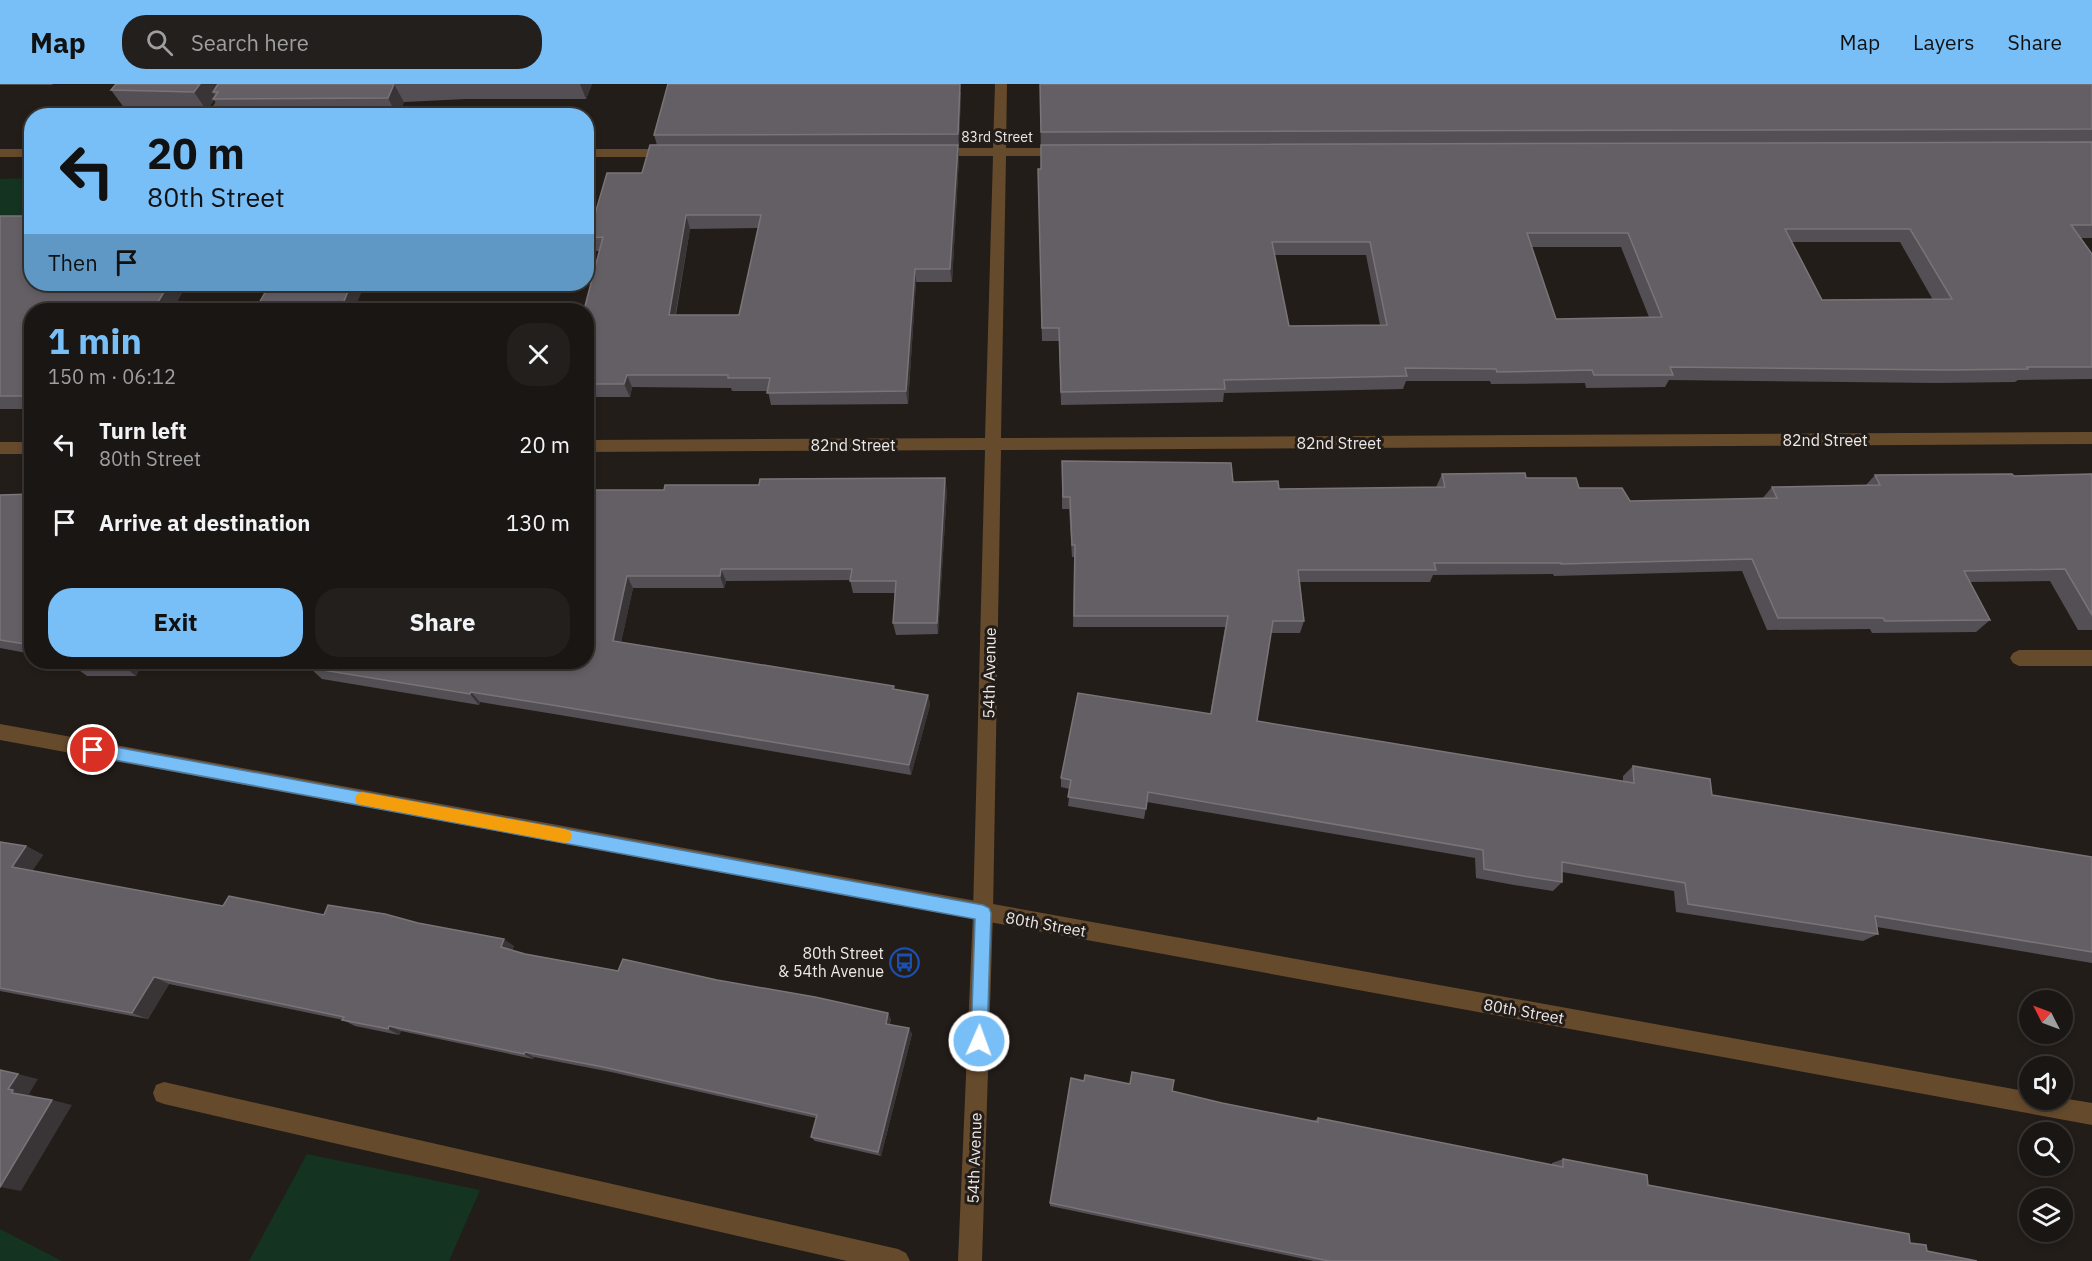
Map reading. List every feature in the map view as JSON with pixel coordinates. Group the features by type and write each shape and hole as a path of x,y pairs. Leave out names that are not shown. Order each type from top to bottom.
{"street":[{"path":"218,108 234,84"},
{"name":"54th Avenue","path":"970,1261 983,913 1001,84"},
{"name":"83rd Street","path":"918,152 1079,152"},
{"path":"0,153 24,153"},
{"path":"594,153 681,153"},
{"name":"82nd Street","path":"594,446 994,446 2092,438"},
{"path":"0,448 24,448"},
{"path":"2019,658 2092,658"},
{"name":"80th Street","path":"0,732 2092,1114"},
{"path":"164,1093 898,1261"}],"green space":[{"path":"24,178 24,230 0,230 0,179"},
{"path":"307,1154 480,1190 449,1261 249,1261"},
{"path":"0,1229 62,1261 0,1261"}],"building":[{"path":"116,84 200,84 194,92 111,90"},
{"path":"218,84 394,84 388,98 213,99 218,92 213,92"},
{"path":"668,84 960,84 958,134 654,135"},
{"path":"1040,84 2092,84 2092,129 1041,132"},
{"path":"2092,142 2092,225 2071,225 2092,254 2092,367 1948,370 1670,367 1673,375 1594,375 1592,370 1497,372 1496,369 1405,368 1407,376 1224,380 1225,389 1061,392 1059,328 1042,328 1038,169 1041,169 1041,145","holes":["1785,229 1910,229 1952,299 1822,300","1527,233 1628,233 1662,317 1556,319","1272,242 1370,242 1387,325 1289,326"]},
{"path":"650,145 958,145 950,269 915,269 906,391 767,393 770,378 728,378 728,375 627,375 624,384 594,384 594,303 586,303 589,291 594,291 594,272 603,237 594,238 594,217 607,173 642,173","holes":["686,215 761,215 739,315 669,315"]},
{"path":"0,216 24,216 24,291 165,291 157,303 24,303 24,396 0,396"},
{"path":"266,291 348,291 343,303 259,303"},
{"path":"1062,461 1231,463 1233,482 1278,481 1279,489 1445,487 1442,474 1525,473 1526,478 1576,478 1579,488 1622,488 1630,501 1777,498 1772,487 1880,485 1875,475 2092,474 2092,615 2065,569 1964,571 1990,620 1885,621 1883,618 1778,618 1752,559 1561,564 1434,563 1436,570 1298,570 1304,621 1273,621 1257,721 1634,783 1633,766 1710,779 1712,795 2092,857 2092,952 1875,916 1878,934 1688,904 1685,883 1562,862 1562,882 1523,876 1484,869 1483,850 1148,792 1146,809 1068,797 1071,780 1061,778 1078,693 1211,714 1228,616 1074,616 1075,545 1072,545 1070,497 1063,497"},
{"path":"945,478 937,623 893,623 896,581 850,581 852,569 721,569 720,576 627,576 613,641 894,686 893,689 928,695 909,765 552,705 316,669 594,669 594,490 664,490 665,485 759,485 760,479"},
{"path":"24,494 24,644 0,640 0,495"},
{"path":"0,842 26,846 12,867 223,906 229,896 324,915 328,905 385,914 418,923 504,939 501,947 525,954 618,971 623,959 717,980 815,997 888,1013 886,1024 909,1028 878,1152 811,1137 817,1115 603,1067 525,1052 524,1054 389,1026 388,1029 342,1020 344,1017 154,977 132,1013 0,988"},
{"path":"0,1070 18,1074 8,1089 13,1090 12,1093 52,1100 0,1187"},
{"path":"1132,1072 1174,1080 1172,1091 1222,1103 1318,1122 1318,1118 1563,1167 1563,1159 1647,1175 1648,1185 1909,1234 1910,1243 1926,1245 1927,1251 1977,1261 1329,1261 1050,1203 1071,1078 1084,1081 1085,1075 1130,1084"}],"slow traffic":[{"path":"362,799 565,836"}],"place":[{"name":"80th Street & 54th Avenue","path":"905,962"}],"route":[{"path":"93,750 983,913 979,1041"}]}
